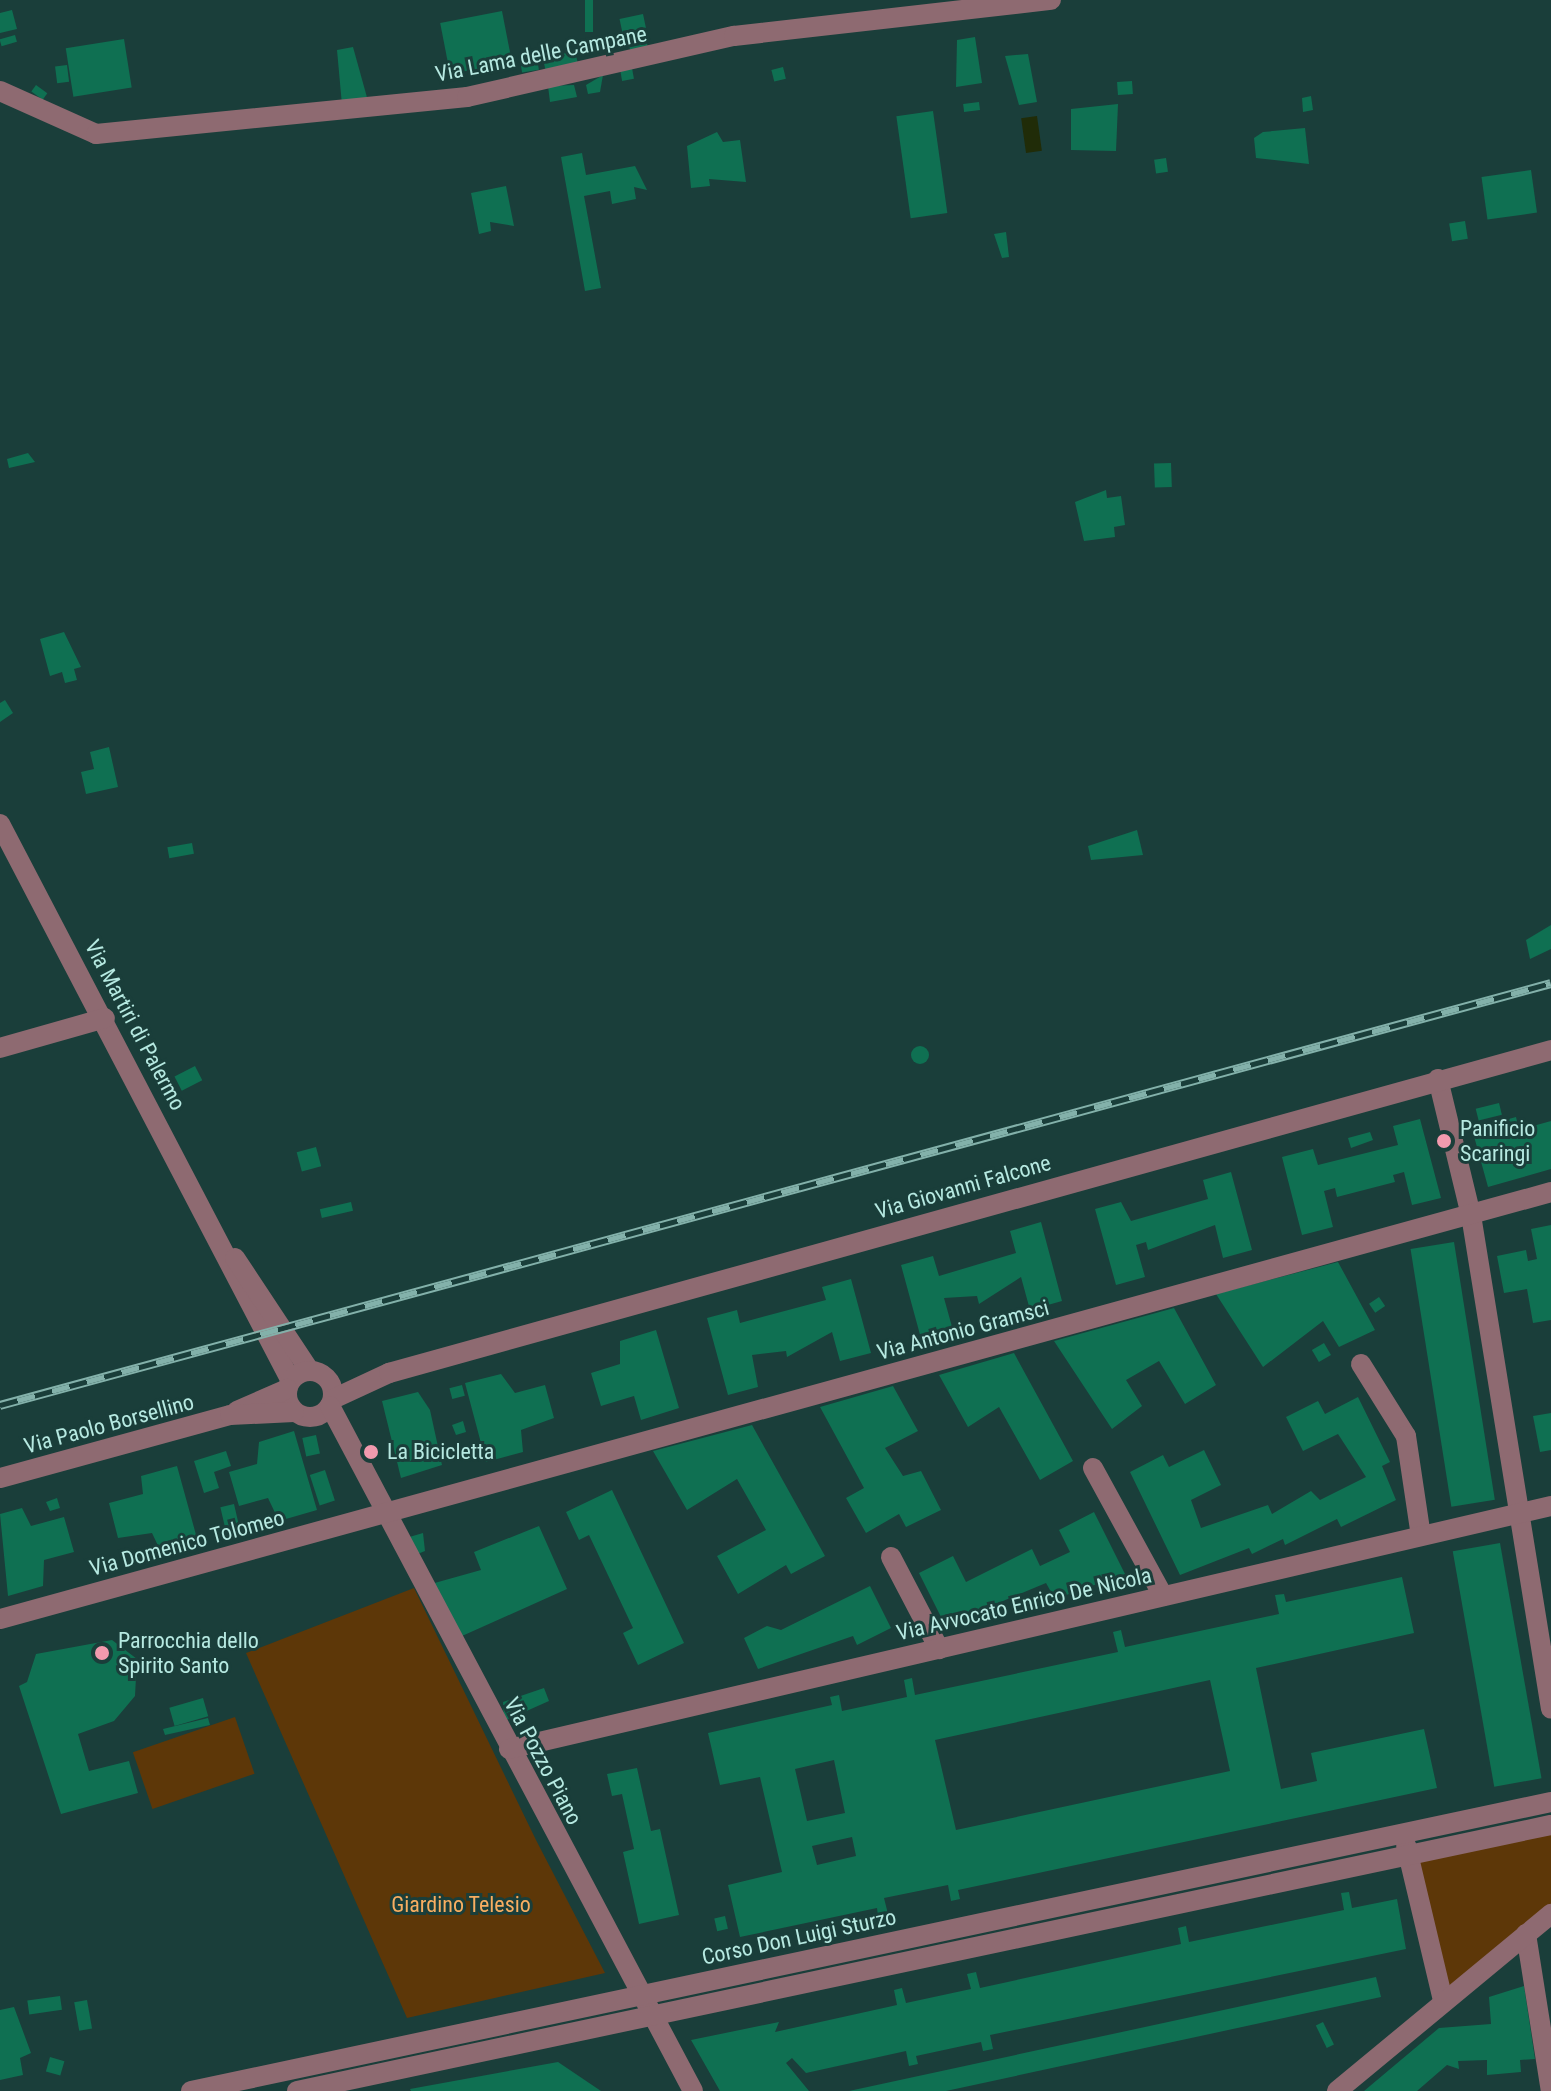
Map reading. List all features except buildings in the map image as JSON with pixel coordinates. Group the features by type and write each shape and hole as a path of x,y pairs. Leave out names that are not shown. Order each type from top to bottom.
{"street":[{"name":"Via Lama delle Campane","path":"0,91 96,134 467,97 734,36 1051,0"},
{"name":"Via Martiri di Palermo","path":"2,832 227,1249"},
{"path":"0,1048 105,1018"},
{"name":"Via Giovanni Falcone","path":"318,1408 389,1373 1551,1050"},
{"path":"1438,1079 1471,1215 1551,1709"},
{"name":"Via Antonio Gramsci","path":"387,1516 1551,1192"},
{"name":"Via Pozzo Piano","path":"227,1249 264,1293 318,1408 351,1453 387,1516 509,1749 649,2003 693,2091"},
{"path":"1361,1364 1406,1436 1421,1536"},
{"name":"Via Giovanni Falcone","path":"303,1379 389,1373"},
{"name":"Via Pozzo Piano","path":"303,1379 318,1408"},
{"name":"Via Paolo Borsellino","path":"230,1415 303,1379"},
{"name":"Via Paolo Borsellino","path":"0,1478 230,1415 318,1408"},
{"path":"1093,1468 1163,1596"},
{"name":"Via Avvocato Enrico De Nicola","path":"509,1749 1551,1506"},
{"name":"Via Domenico Tolomeo","path":"0,1619 387,1516"},
{"path":"891,1557 939,1649"},
{"name":"Corso Don Luigi Sturzo","path":"297,2091 649,2003 1418,1829 1551,1802"},
{"name":"Corso Don Luigi Sturzo","path":"191,2091 1407,1857 1551,1825"},
{"path":"1418,1829 1406,1844 1407,1857 1443,2000"},
{"path":"1337,2091 1443,2000 1551,1914"},
{"path":"1526,1934 1551,2091"}],"green space":[{"name":"Giardino Telesio","path":"414,1588 536,1840 605,1973 407,2018 246,1653"},
{"path":"235,1717 255,1774 152,1809 133,1752"},
{"path":"1551,1832 1551,1905 1447,1988 1416,1861"}],"shaded area":[{"path":"1037,116 1042,151 1026,153 1021,118"}],"railway":[{"path":"0,1405 1551,983"}],"place":[{"name":"Panificio Scaringi","path":"1444,1141"},
{"name":"La Bicicletta","path":"371,1452"},
{"name":"Parrocchia dello Spirito Santo","path":"102,1653"}]}
